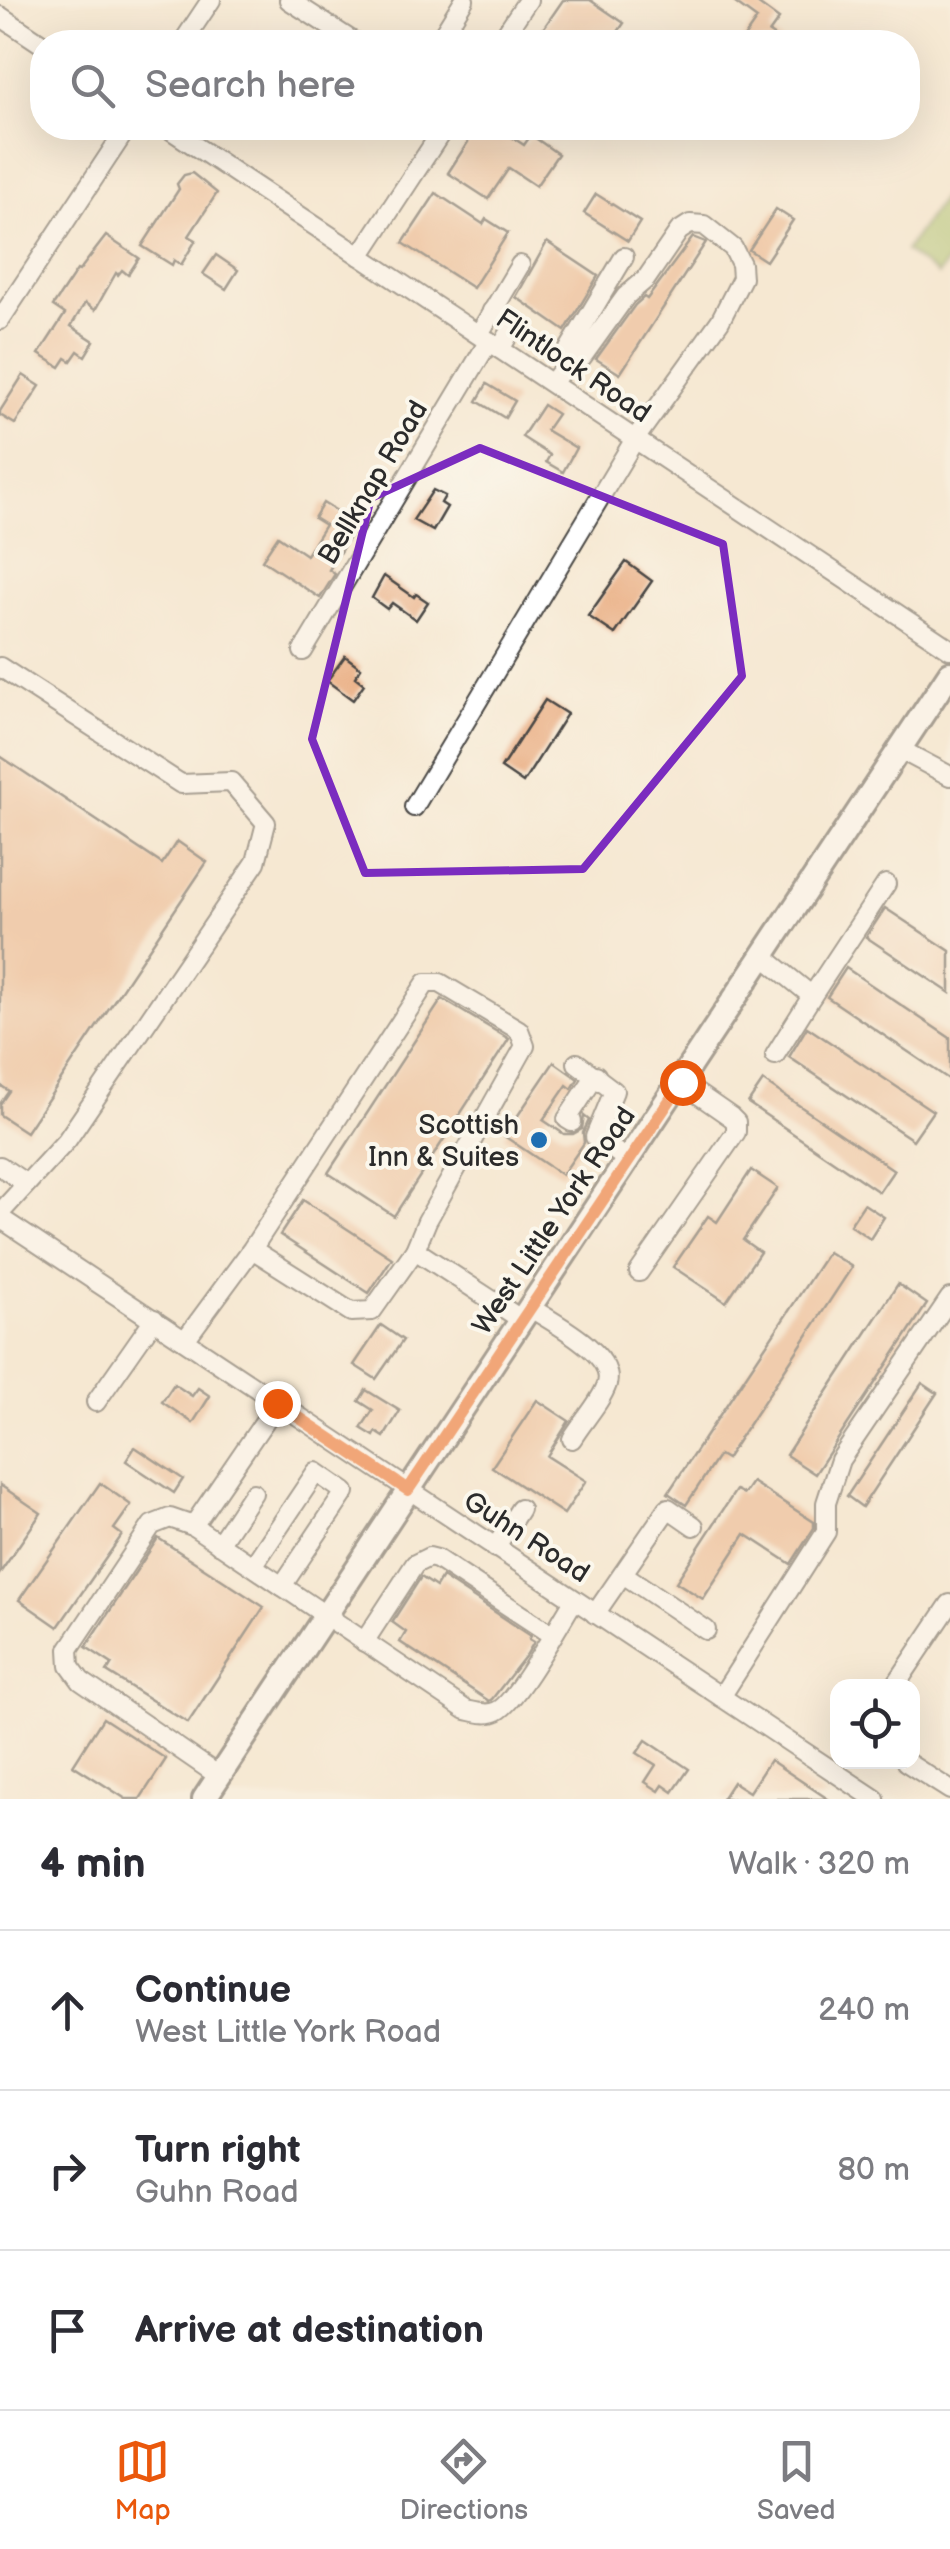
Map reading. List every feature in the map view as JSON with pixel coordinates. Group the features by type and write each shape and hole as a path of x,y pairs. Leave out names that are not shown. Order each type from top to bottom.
{"main road":[{"name":"West Little York Road","path":"204,1799 950,673"}],"street":[{"path":"191,30 211,0"},
{"path":"289,0 335,30"},
{"path":"445,30 464,0"},
{"path":"506,30 519,3"},
{"path":"0,16 30,36"},
{"path":"0,320 6,296 118,140"},
{"name":"Flintlock Road","path":"186,140 489,341 557,376 635,439 950,649"},
{"path":"360,256 436,140"},
{"path":"414,807 635,439 720,320 742,278 741,264 733,248 704,225 690,224 680,231 646,279 626,296 582,358 557,376"},
{"path":"557,376 569,348 624,257"},
{"name":"Bellknap Road","path":"303,651 489,341 492,311 520,265"},
{"path":"489,341 515,324 492,311"},
{"path":"0,666 182,784 230,782 266,823 256,862 68,1140 25,1183 0,1216"},
{"path":"900,750 950,776"},
{"path":"775,1055 886,884"},
{"path":"764,958 812,996"},
{"path":"185,1340 252,1249 426,983 440,983 519,1030 525,1046 427,1221 415,1250 372,1310 351,1312 252,1249"},
{"path":"577,1063 608,1084 615,1094 592,1136 628,1162"},
{"path":"572,1122 567,1119 596,1075"},
{"path":"639,1272 736,1132 736,1122 731,1117 682,1082"},
{"path":"0,1166 25,1183"},
{"name":"Guhn Road","path":"0,1216 721,1698 830,1762"},
{"path":"415,1250 598,1353 607,1367 607,1383 572,1439"},
{"path":"721,1698 826,1532 826,1503 840,1460 950,1298"},
{"path":"96,1402 154,1319"},
{"path":"192,1526 277,1403"},
{"path":"252,1566 316,1472 345,1492 282,1586"},
{"path":"219,1544 253,1493"},
{"path":"595,1614 668,1508 694,1526"},
{"path":"494,1548 520,1509"},
{"path":"220,1776 82,1681 70,1666 69,1649 152,1526 170,1518 192,1526 466,1710 482,1714 500,1711 508,1702 574,1600"},
{"path":"364,1642 415,1564 429,1557 552,1634"},
{"path":"623,1574 706,1630"},
{"path":"899,1679 950,1604"},
{"name":"Guhn Road","path":"840,1769 869,1797"},
{"path":"917,1769 950,1790"}],"highlighted area":[{"path":"480,448 723,544 742,676 583,869 365,873 312,739 371,498"}],"green space":[{"path":"950,187 950,258 938,275 905,251"}],"building":[{"path":"563,0 590,0 624,23 619,30 542,30"},
{"path":"731,0 753,0 779,19 771,30 749,30 757,19"},
{"path":"469,140 516,140 524,145 528,140 538,140 558,154 536,186 509,168 488,199 448,173"},
{"path":"192,173 217,193 189,236 196,240 181,265 174,260 172,265 142,246 179,189 177,184 184,175"},
{"path":"436,193 483,224 486,219 508,233 473,288 403,243"},
{"path":"596,194 640,222 628,241 584,213"},
{"path":"776,209 793,220 766,261 749,250"},
{"path":"106,236 139,258 128,275 122,270 116,273 95,310 85,303 71,326 94,341 85,356 78,351 60,367 39,354 65,314 53,306"},
{"path":"693,237 706,242 620,374 596,359 635,305 644,297 647,299"},
{"path":"547,242 598,276 565,331 516,297"},
{"path":"216,255 238,270 226,289 203,274"},
{"path":"23,375 40,386 15,424 0,415 0,411"},
{"path":"487,384 515,401 505,418 477,401"},
{"path":"543,405 557,414 546,430 576,448 563,472 546,462 550,455 522,437"},
{"path":"433,490 445,496 441,503 447,507 433,531 413,520"},
{"path":"323,503 357,524 329,570 335,574 320,598 262,560 278,536 306,555 325,525 314,518"},
{"path":"626,562 652,581 615,634 588,616"},
{"path":"384,576 428,602 416,620 392,603 387,609 372,598"},
{"path":"345,656 361,668 355,677 364,684 353,700 327,681"},
{"path":"545,700 567,714 523,783 501,768"},
{"path":"0,756 162,864 177,841 207,862 26,1132 0,1115 0,1104 9,1091 0,1085"},
{"path":"885,908 950,951 950,993 866,937"},
{"path":"846,968 950,1038 950,1080 827,997"},
{"path":"442,999 509,1039 394,1216 328,1173"},
{"path":"807,1027 933,1111 913,1140 789,1057"},
{"path":"554,1062 578,1079 572,1089 567,1085 543,1120 564,1134 573,1134 582,1129 584,1116 589,1120 583,1133 584,1143 562,1175 504,1136"},
{"path":"763,1081 894,1170 879,1192 748,1103"},
{"path":"751,1170 778,1188 743,1240 760,1252 726,1302 673,1267 708,1216 717,1222"},
{"path":"303,1200 392,1258 369,1293 280,1235"},
{"path":"864,1204 884,1217 870,1239 850,1225"},
{"path":"828,1252 852,1267 726,1459 719,1455 686,1505 668,1493"},
{"path":"898,1284 927,1304 815,1474 786,1455"},
{"path":"381,1325 403,1340 376,1379 354,1365"},
{"path":"922,1383 937,1393 862,1507 847,1496"},
{"path":"174,1384 192,1396 198,1388 210,1396 193,1423 162,1402"},
{"path":"366,1390 400,1411 384,1437 361,1428 373,1410 359,1401"},
{"path":"537,1400 569,1421 547,1456 586,1481 564,1514 492,1467"},
{"path":"135,1447 183,1479 174,1493 126,1461"},
{"path":"752,1482 814,1522 814,1528 791,1564 745,1534 703,1599 676,1582 736,1490 744,1494"},
{"path":"100,1483 131,1505 114,1529 122,1535 58,1627 19,1600"},
{"path":"0,1485 41,1513 0,1573"},
{"path":"158,1538 264,1607 188,1723 107,1672 112,1664 86,1647"},
{"path":"421,1577 436,1587 442,1577 531,1636 529,1639 534,1642 527,1654 489,1701 400,1642 406,1632 392,1622"},
{"path":"103,1718 166,1759 140,1799 126,1799 73,1765"},
{"path":"646,1740 689,1769 673,1792 663,1785 659,1791 645,1782 656,1765 637,1753"},
{"path":"770,1760 828,1799 722,1799 733,1782 749,1792"}],"place":[{"name":"Scottish Inn & Suites","path":"539,1140"}],"route":[{"path":"277,1403 408,1490 682,1082"}]}
